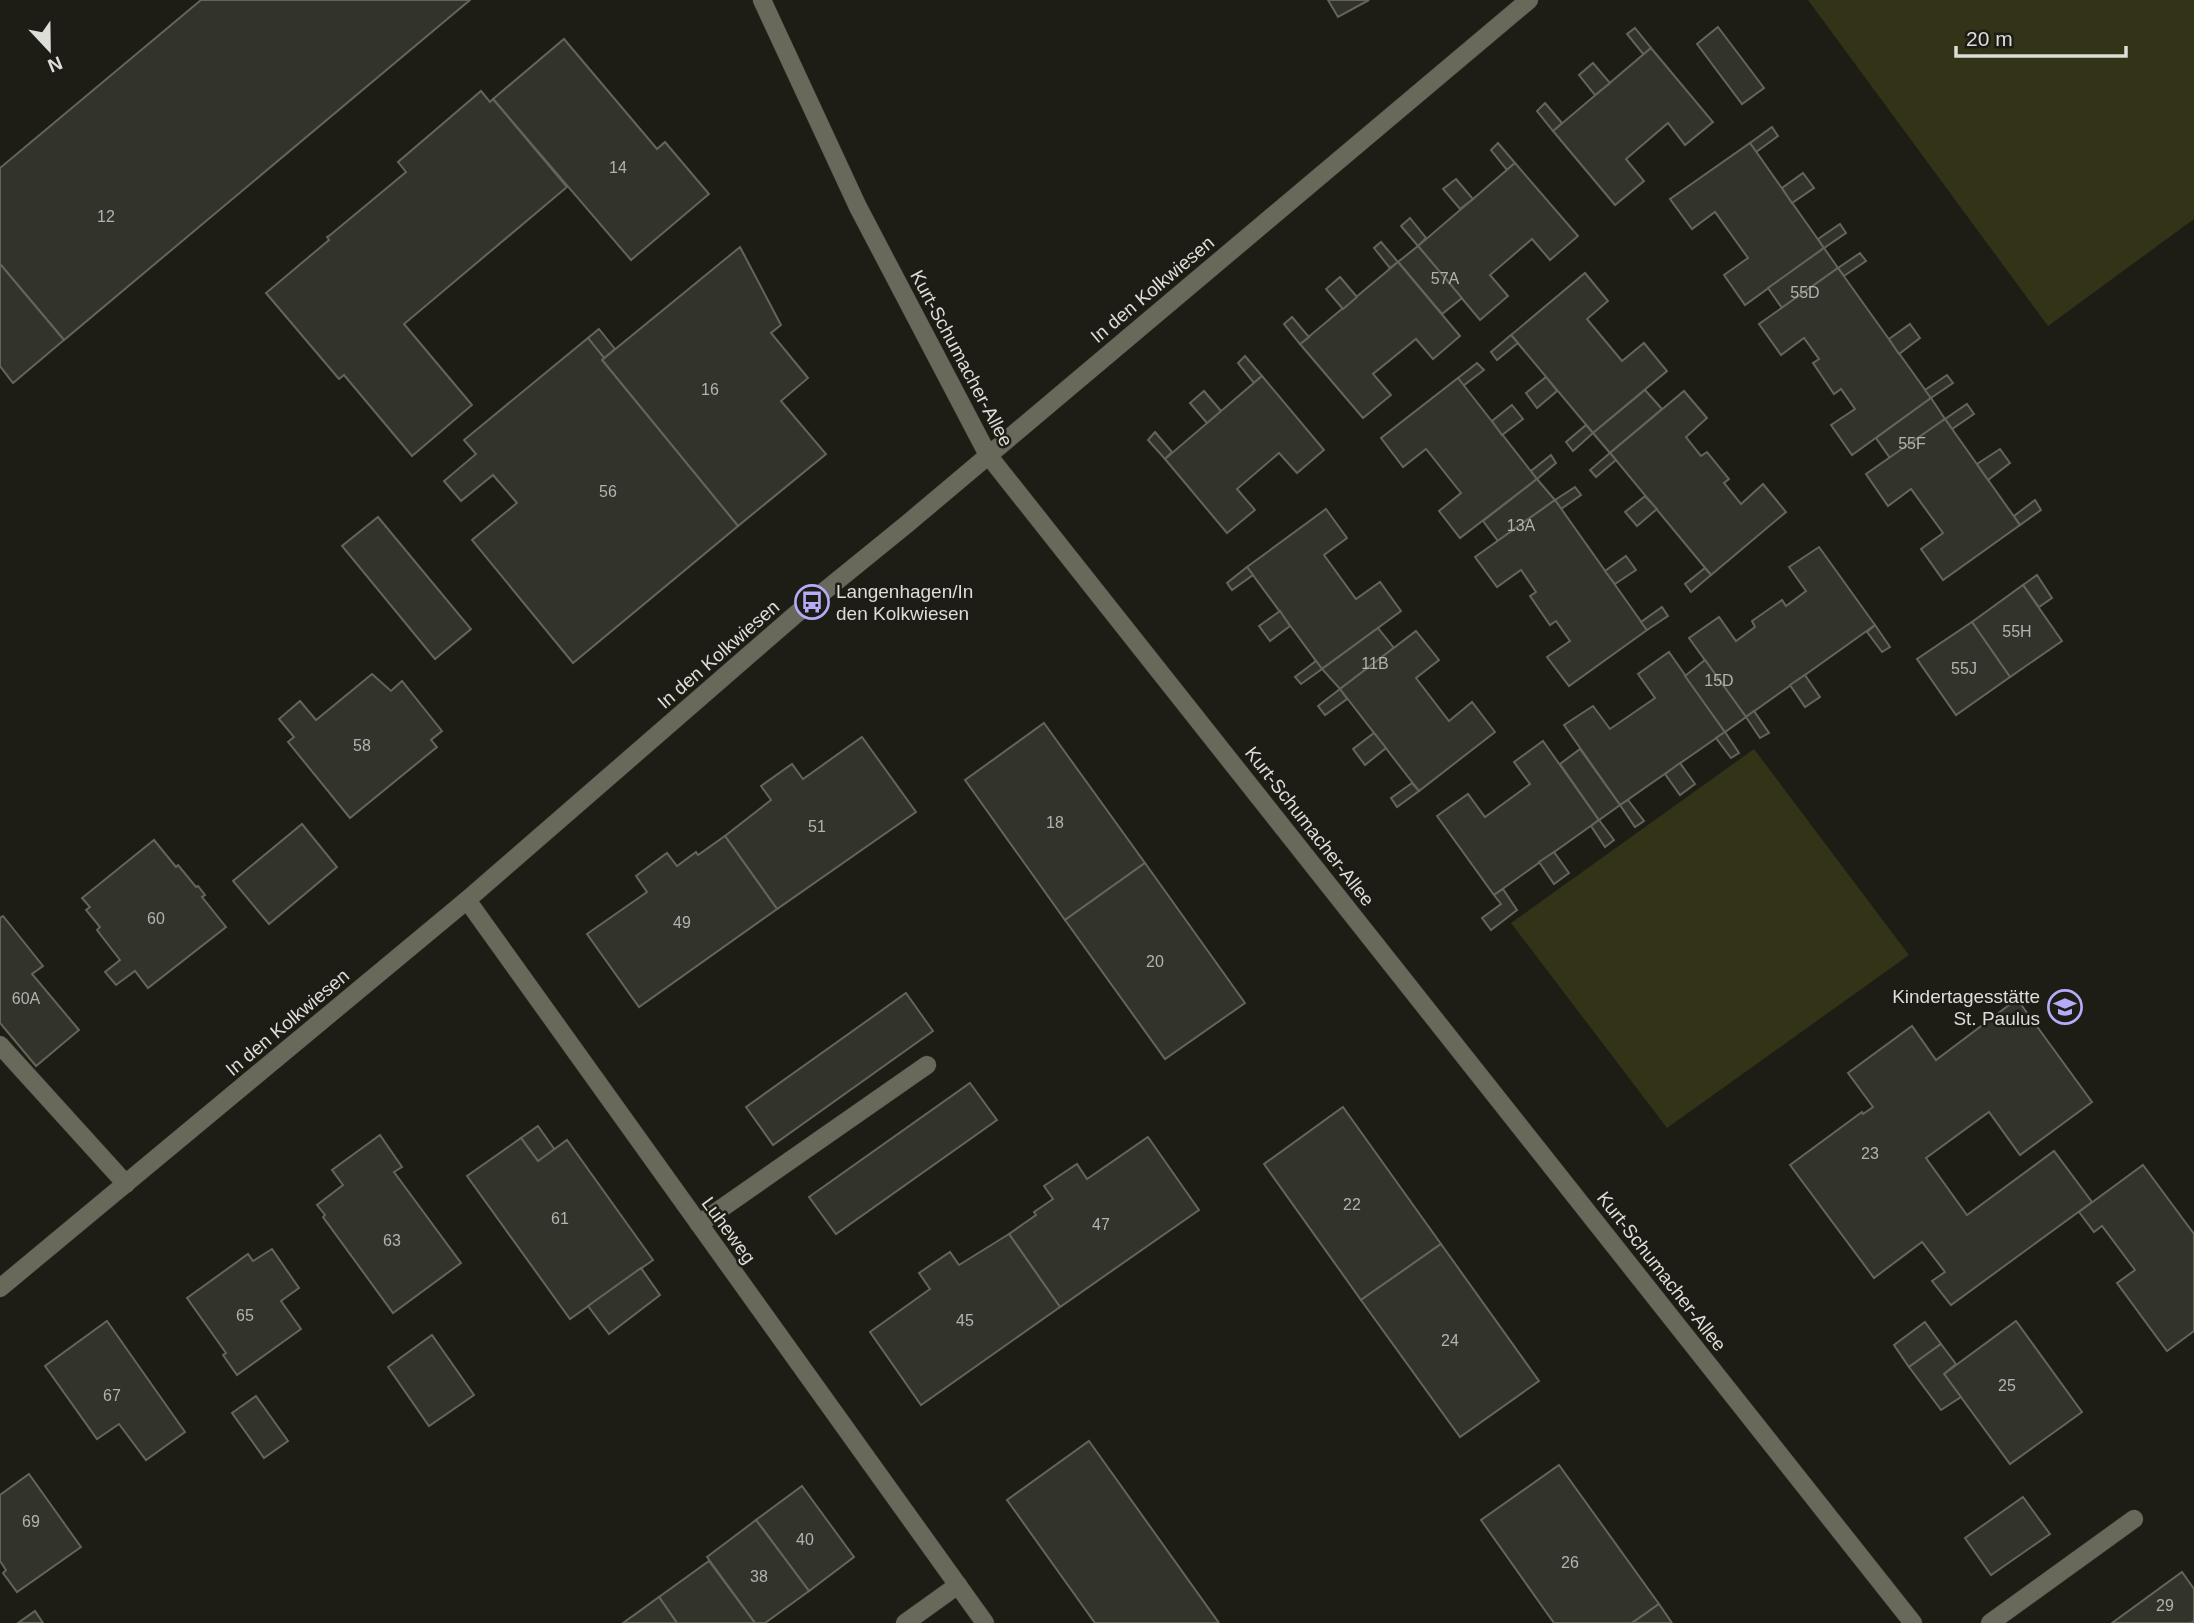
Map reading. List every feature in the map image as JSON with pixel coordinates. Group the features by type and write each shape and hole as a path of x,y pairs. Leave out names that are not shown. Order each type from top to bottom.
{"street":[{"name":"Kurt-Schumacher-Allee","path":"762,0 858,207 988,455 1913,1623"},
{"name":"In den Kolkwiesen","path":"0,1288 467,900 795,615 1529,0"},
{"name":"Luheweg","path":"467,900 985,1623"},
{"path":"0,1045 126,1184"},
{"path":"699,1224 927,1065"},
{"path":"1990,1623 2134,1519"},
{"path":"905,1623 958,1585"}],"shaded area":[{"path":"1808,0 2194,0 2194,219 2048,326"},
{"path":"1754,749 1909,955 1667,1128 1511,923"}],"building":[{"path":"201,0 470,0 64,340 0,264 0,168"},
{"path":"1328,0 1369,0 1338,17"},
{"path":"1718,27 1764,88 1742,104 1697,44"},
{"path":"1635,28 1651,48 1644,55 1627,34"},
{"path":"564,39 657,149 665,142 709,194 631,260 493,99"},
{"path":"1651,48 1713,122 1685,145 1668,123 1626,159 1644,181 1615,205 1553,131"},
{"path":"1593,63 1610,83 1595,95 1579,75"},
{"path":"481,91 490,102 493,99 567,187 404,324 472,405 412,456 344,375 339,379 266,293 329,240 327,237 406,172 398,162"},
{"path":"1545,103 1562,123 1553,131 1537,111"},
{"path":"1772,127 1778,136 1756,152 1750,143"},
{"path":"1498,143 1515,163 1507,170 1491,150"},
{"path":"1750,143 1824,248 1745,305 1724,275 1748,258 1715,212 1692,229 1670,199"},
{"path":"1515,163 1578,236 1550,260 1532,239 1490,275 1508,296 1480,320 1418,246"},
{"path":"1803,173 1814,188 1792,203 1782,188"},
{"path":"1456,179 1473,199 1460,209 1443,189"},
{"path":"1410,218 1426,238 1418,246 1401,226"},
{"path":"1840,224 1846,233 1824,248 1818,239"},
{"path":"1381,242 1398,262 1390,268 1374,248"},
{"path":"1418,246 1462,298 1442,314 1398,262"},
{"path":"740,247 781,325 771,333 808,378 781,401 826,454 738,526 602,360"},
{"path":"1824,248 1838,268 1782,308 1768,288"},
{"path":"1860,253 1866,261 1844,276 1838,268"},
{"path":"1398,262 1460,336 1433,359 1416,339 1373,374 1391,395 1363,418 1300,344"},
{"path":"0,264 64,340 13,383 0,366"},
{"path":"1838,268 1931,398 1852,455 1831,425 1855,409 1841,389 1834,394 1813,363 1819,359 1804,338 1781,355 1759,324"},
{"path":"1585,273 1608,301 1587,319 1622,361 1644,343 1667,371 1593,433 1511,335"},
{"path":"1340,277 1357,297 1343,309 1326,289"},
{"path":"1292,317 1309,337 1300,344 1284,324"},
{"path":"1910,324 1920,338 1899,354 1889,339"},
{"path":"599,329 615,349 604,358 588,338"},
{"path":"1511,335 1518,343 1497,360 1491,352"},
{"path":"588,338 604,358 602,360 738,526 573,663 472,540 517,503 493,475 461,501 444,481 476,454 464,440"},
{"path":"1245,356 1262,376 1254,383 1238,363"},
{"path":"1477,363 1484,370 1463,386 1458,378"},
{"path":"1947,375 1953,383 1931,398 1925,390"},
{"path":"1262,376 1324,450 1297,473 1279,453 1237,489 1255,510 1227,533 1165,459"},
{"path":"1546,377 1557,391 1537,408 1526,393"},
{"path":"1458,378 1537,479 1460,538 1439,511 1461,493 1426,449 1403,467 1381,438"},
{"path":"1645,390 1662,409 1610,453 1593,433"},
{"path":"1204,391 1221,411 1207,423 1190,403"},
{"path":"1684,391 1707,418 1686,437 1701,456 1707,452 1729,479 1724,483 1741,504 1763,484 1786,512 1711,575 1610,453"},
{"path":"1931,398 1945,419 1890,458 1876,438"},
{"path":"1967,404 1974,414 1952,429 1945,419"},
{"path":"1512,405 1523,419 1502,435 1492,421"},
{"path":"1945,419 2020,525 1943,580 1921,549 1943,533 1911,489 1888,506 1866,474"},
{"path":"1586,425 1593,433 1573,451 1566,442"},
{"path":"1155,432 1172,452 1165,459 1148,440"},
{"path":"2000,449 2010,463 1988,480 1977,464"},
{"path":"1610,453 1616,460 1596,477 1590,470"},
{"path":"1551,455 1556,463 1537,479 1531,471"},
{"path":"1537,479 1555,500 1498,541 1483,521"},
{"path":"1575,487 1581,495 1561,509 1555,500"},
{"path":"1645,496 1657,509 1637,526 1625,512"},
{"path":"1555,500 1647,630 1569,686 1547,657 1570,641 1556,621 1550,625 1530,596 1536,592 1521,570 1497,587 1475,557"},
{"path":"2035,500 2041,510 2020,525 2014,516"},
{"path":"1326,509 1347,538 1324,555 1356,599 1380,582 1401,611 1322,669 1247,567"},
{"path":"378,517 471,629 435,659 342,546"},
{"path":"1819,547 1875,625 1746,717 1689,638 1719,617 1736,641 1755,627 1752,621 1782,600 1786,606 1806,591 1789,567"},
{"path":"1626,556 1636,570 1615,584 1605,571"},
{"path":"1247,567 1253,575 1232,590 1227,583"},
{"path":"1705,568 1711,575 1691,592 1685,584"},
{"path":"2037,575 2052,598 2039,607 2023,585"},
{"path":"2023,585 2062,641 2010,677 1972,622"},
{"path":"1662,607 1668,616 1647,630 1641,622"},
{"path":"1280,611 1290,626 1270,641 1259,626"},
{"path":"1972,622 2010,677 1956,715 1917,659"},
{"path":"1875,625 1890,647 1882,652 1867,632"},
{"path":"1378,628 1394,648 1340,689 1322,669"},
{"path":"1416,631 1439,660 1416,678 1449,721 1472,702 1495,732 1419,791 1340,689"},
{"path":"1669,652 1725,732 1620,805 1564,725 1593,706 1610,729 1655,698 1638,674"},
{"path":"1705,660 1746,717 1725,732 1685,676"},
{"path":"1316,661 1322,669 1301,684 1295,677"},
{"path":"372,674 391,691 402,681 442,731 431,740 437,747 350,818 288,742 294,737 279,719 300,701 316,720"},
{"path":"1805,675 1820,697 1805,707 1790,685"},
{"path":"1340,689 1347,699 1325,715 1318,706"},
{"path":"1754,711 1769,733 1760,738 1746,717"},
{"path":"1044,723 1145,863 1065,920 965,780"},
{"path":"1725,732 1739,753 1731,758 1716,738"},
{"path":"1374,733 1386,748 1365,765 1353,749"},
{"path":"862,737 916,812 777,909 725,836 771,800 761,786 792,764 803,779"},
{"path":"1543,741 1599,820 1494,895 1437,816 1468,794 1485,817 1530,784 1514,762"},
{"path":"1580,749 1620,805 1599,820 1560,764"},
{"path":"1680,763 1695,784 1680,795 1665,774"},
{"path":"1412,783 1419,791 1397,807 1391,798"},
{"path":"1628,800 1644,821 1635,827 1620,805"},
{"path":"1599,820 1614,840 1605,847 1591,826"},
{"path":"302,824 337,867 269,924 233,881"},
{"path":"725,836 777,909 639,1007 587,934 647,892 636,876 667,853 677,866"},
{"path":"154,840 176,867 178,865 196,887 198,886 205,895 202,897 226,927 148,988 135,971 116,985 105,972 120,960 97,930 100,927 86,910 90,907 82,898"},
{"path":"1554,852 1569,873 1554,884 1539,862"},
{"path":"1145,863 1245,1003 1165,1059 1065,920"},
{"path":"1503,889 1517,910 1491,930 1482,918 1501,904 1494,895"},
{"path":"3,916 43,966 32,974 79,1030 36,1066 0,1023 0,918"},
{"path":"906,993 933,1031 773,1145 746,1107"},
{"path":"2017,999 2092,1102 2020,1155 1989,1112 1926,1158 1967,1215 2054,1151 2092,1202 1951,1305 1932,1281 1945,1272 1922,1242 1874,1278 1790,1165 1862,1112 1863,1114 1873,1107 1848,1073 1912,1026 1936,1060"},
{"path":"970,1083 997,1120 836,1234 809,1197"},
{"path":"1343,1107 1441,1244 1361,1300 1264,1164"},
{"path":"538,1126 555,1150 538,1161 521,1138"},
{"path":"380,1135 402,1167 394,1172 461,1263 393,1313 317,1205 343,1185 332,1170"},
{"path":"1148,1137 1199,1210 1060,1307 1009,1234 1053,1199 1044,1186 1077,1164 1087,1179"},
{"path":"521,1138 538,1161 567,1140 653,1260 570,1319 467,1176"},
{"path":"2143,1165 2194,1234 2194,1331 2167,1351 2117,1283 2135,1270 2102,1226 2094,1232 2079,1212"},
{"path":"1009,1234 1060,1307 921,1405 870,1332 930,1289 919,1273 950,1252 959,1265"},
{"path":"1441,1244 1539,1381 1460,1437 1361,1300"},
{"path":"272,1249 299,1288 281,1301 301,1329 237,1375 223,1355 226,1353 187,1298 248,1254 253,1261"},
{"path":"641,1268 660,1295 609,1334 588,1306"},
{"path":"107,1321 185,1432 146,1460 119,1424 97,1439 45,1366"},
{"path":"2016,1321 2082,1412 2010,1464 1944,1374"},
{"path":"1925,1322 1941,1344 1909,1367 1894,1345"},
{"path":"432,1335 474,1395 429,1426 388,1367"},
{"path":"1941,1344 1956,1364 1944,1374 1961,1397 1941,1410 1909,1367"},
{"path":"256,1396 288,1441 264,1458 232,1413"},
{"path":"1089,1441 1219,1623 1095,1623 1007,1500"},
{"path":"1559,1465 1659,1604 1632,1623 1554,1623 1481,1520"},
{"path":"29,1474 81,1547 17,1592 3,1573 6,1570 0,1561 0,1495"},
{"path":"802,1486 854,1557 809,1591 756,1520"},
{"path":"2023,1497 2050,1534 1991,1575 1965,1538"},
{"path":"756,1520 809,1591 765,1623 755,1623 707,1557"},
{"path":"709,1561 755,1623 677,1623 659,1597"},
{"path":"2182,1572 2194,1589 2194,1621 2112,1623"},
{"path":"659,1597 677,1623 623,1623"},
{"path":"1659,1604 1672,1623 1632,1623"},
{"path":"35,1611 43,1623 18,1623"}],"place":[{"name":"Langenhagen/In den Kolkwiesen","path":"812,602"},
{"name":"Kindertagesstätte St. Paulus","path":"2065,1007"}]}
